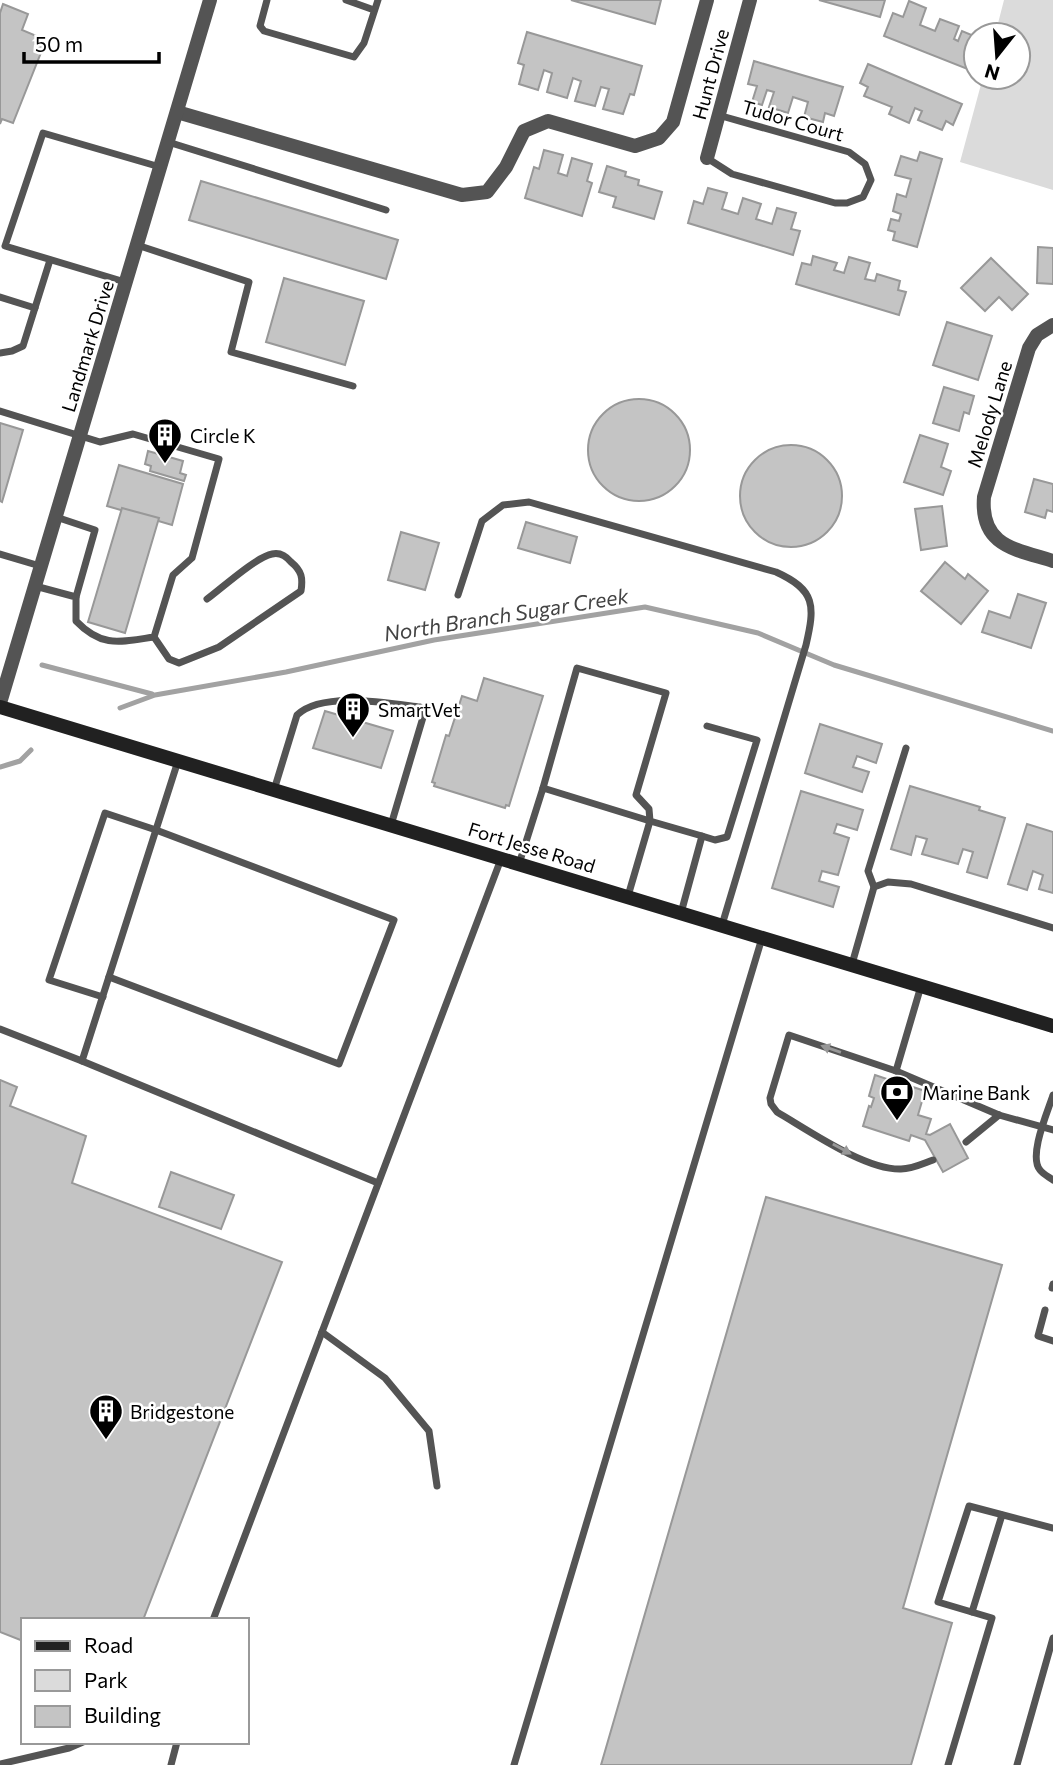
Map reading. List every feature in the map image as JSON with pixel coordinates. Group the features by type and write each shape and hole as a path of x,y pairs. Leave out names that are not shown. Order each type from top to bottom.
{"main road":[{"name":"Fort Jesse Road","path":"0,705 1053,1026"}],"street":[{"name":"Landmark Drive","path":"0,705 210,0"},
{"path":"177,112 462,195 487,192 506,167 524,131 548,121 635,146 659,138 673,122 707,0"},
{"name":"Hunt Drive","path":"707,158 750,0"},
{"name":"Melody Lane","path":"1051,326 1037,335 1029,348 984,497 983,512 985,522 996,539 1009,548 1053,561"}],"lane":[{"path":"267,0 260,26 264,30 342,56 354,57 364,43 378,0"},
{"path":"346,0 374,10"},
{"name":"Tudor Court","path":"707,158 732,174 835,203 847,203 863,197 871,180 865,164 849,152 718,115"},
{"path":"126,282 3,245 43,133 161,167"},
{"path":"168,142 386,210"},
{"path":"138,244 249,282 231,352 353,386"},
{"path":"0,353 23,346 50,260"},
{"path":"0,297 35,308"},
{"path":"0,411 100,442 133,434 219,459 192,558 173,575 154,637"},
{"path":"458,595 482,522 503,505 529,502 776,572 796,581 806,594 813,615 722,925"},
{"path":"56,517 95,530 76,597 76,621 90,636 113,643 154,637"},
{"path":"154,637 169,659 179,663 219,647 301,592 303,578 298,568 286,556 275,553 263,556 207,599"},
{"path":"0,555 41,567"},
{"path":"35,586 76,597"},
{"path":"519,864 578,668 666,693 636,795 649,809 650,821 628,896"},
{"path":"274,790 297,715 309,706 356,699 420,707 424,714 391,825"},
{"path":"542,788 715,840 727,837 757,740 707,726"},
{"path":"852,964 874,887 868,871 906,748"},
{"path":"82,1061 178,761"},
{"path":"103,997 49,980 105,813 394,920 339,1064 109,977"},
{"path":"681,913 702,836"},
{"path":"215,1618 501,858"},
{"path":"874,887 888,882 911,884 1053,928"},
{"path":"514,1765 762,937"},
{"path":"895,1071 922,985"},
{"path":"0,1029 379,1183"},
{"path":"933,1160 899,1169 873,1165 777,1112 770,1098 789,1035 895,1071 999,1115 1053,1130"},
{"path":"1053,1095 1035,1159 1039,1169 1053,1181"},
{"path":"966,1142 999,1115"},
{"path":"1045,1310 1038,1336 1053,1341"},
{"path":"322,1332 385,1378 429,1431 437,1486"},
{"path":"948,1765 992,1618 938,1602 969,1506 1053,1528"},
{"path":"972,1612 1002,1516"},
{"path":"1017,1765 1053,1638"},
{"path":"0,1763 78,1744"},
{"path":"171,1765 176,1744"}],"green space":[{"path":"1004,0 1053,0 1053,190 960,162 979,91 1032,91 1032,21 999,21"}],"building":[{"path":"571,0 661,0 655,24"},
{"path":"819,0 885,0 880,17"},
{"path":"909,1 926,8 920,25 935,31 940,19 959,26 954,39 958,41 962,31 962,67 884,36 893,13 903,17"},
{"path":"3,4 28,14 22,30 46,40 13,123 2,119 0,124 0,13"},
{"path":"527,32 642,66 634,95 630,94 623,114 603,109 609,89 601,87 595,106 575,101 581,81 573,78 567,98 547,92 552,73 544,70 538,90 519,84 524,65 518,63"},
{"path":"754,61 843,87 834,116 825,113 823,122 804,117 808,102 793,97 788,113 769,107 774,92 767,90 762,105 752,102 757,86 748,84"},
{"path":"868,64 962,104 953,125 946,121 942,130 918,120 922,111 915,108 909,123 889,114 892,107 864,96 868,87 860,83"},
{"path":"544,150 563,155 558,173 567,176 572,158 592,164 587,181 592,183 582,216 525,198 534,167 539,169"},
{"path":"920,152 942,159 917,247 893,240 895,232 888,230 891,219 899,221 901,214 893,211 897,194 906,197 911,179 895,175 901,156 917,161"},
{"path":"607,166 626,172 625,176 639,180 638,185 662,192 654,219 613,207 616,197 599,192"},
{"path":"201,181 398,240 386,279 189,220"},
{"path":"708,188 727,193 722,209 738,214 743,198 761,204 756,219 772,224 777,208 796,213 791,229 800,231 793,255 688,223 694,201 703,204"},
{"path":"1038,247 1053,248 1053,284 1037,283"},
{"path":"813,256 837,263 834,270 844,273 849,257 870,263 865,279 875,281 877,274 900,281 898,290 906,292 899,315 796,284 802,263 811,265"},
{"path":"991,258 1028,294 1012,310 999,297 985,311 961,288"},
{"path":"284,278 364,301 345,365 266,342"},
{"path":"947,322 992,336 978,380 933,365"},
{"path":"944,387 974,396 969,414 964,412 959,431 933,423"},
{"path":"639,399 659,403 675,414 686,430 690,450 686,470 675,486 659,497 639,501 619,497 603,486 592,470 588,450 592,430 603,414 619,403"},
{"path":"0,423 23,430 2,502 0,501"},
{"path":"920,435 948,444 941,467 951,471 943,495 904,482"},
{"path":"791,445 820,453 834,467 842,496 834,525 820,539 791,547 762,539 748,525 740,496 748,467 762,453"},
{"name":"Circle K","path":"148,451 183,461 180,473 186,475 184,481 150,471 151,466 145,464"},
{"name":"Circle K","path":"119,465 183,484 172,525 107,506"},
{"path":"1034,479 1053,484 1053,512 1047,510 1045,518 1025,512"},
{"path":"942,506 947,546 921,550 915,509"},
{"path":"122,508 159,518 125,633 88,622"},
{"path":"526,522 577,537 570,563 518,548"},
{"path":"401,532 439,543 425,590 388,580"},
{"path":"945,562 965,579 968,574 988,591 961,624 921,591"},
{"path":"1018,594 1046,603 1031,648 982,632 989,611 1010,618"},
{"path":"484,678 543,696 509,806 506,805 505,808 434,786 435,783 432,782 446,735 449,736 462,696 477,701"},
{"name":"SmartVet","path":"325,711 393,731 381,768 313,748"},
{"path":"820,724 882,744 876,763 857,756 853,767 869,772 862,792 805,773"},
{"path":"910,786 980,807 979,810 1005,818 987,878 967,872 973,852 963,849 958,864 922,854 927,839 916,836 911,855 891,849"},
{"path":"801,791 863,810 857,830 837,824 834,833 849,838 838,875 822,871 819,881 839,887 833,907 772,888"},
{"path":"1027,824 1053,832 1053,893 1039,889 1043,875 1033,871 1027,890 1008,884"},
{"name":"Marine Bank","path":"875,1075 896,1082 894,1087 903,1089 904,1084 925,1091 918,1115 931,1119 926,1134 930,1135 950,1124 968,1158 943,1172 925,1140 911,1135 909,1141 863,1126 874,1098 869,1096"},
{"name":"Bridgestone","path":"0,1080 17,1087 10,1106 86,1136 72,1183 282,1262 144,1618 21,1618 21,1640 0,1632"},
{"path":"171,1172 234,1195 221,1229 159,1207"},
{"path":"766,1197 1002,1265 903,1608 952,1623 911,1765 601,1765"}],"waterway":[{"name":"North Branch Sugar Creek","path":"120,708 155,695 286,672 434,640 645,607 758,633 834,665 1053,731"},
{"path":"42,665 152,694"},
{"name":"North Branch Sugar Creek","path":"0,767 20,761 31,750"}],"place":[{"name":"Circle K","path":"165,465"},
{"name":"SmartVet","path":"353,739"},
{"name":"Marine Bank","path":"897,1122"},
{"name":"Bridgestone","path":"106,1441"}]}
